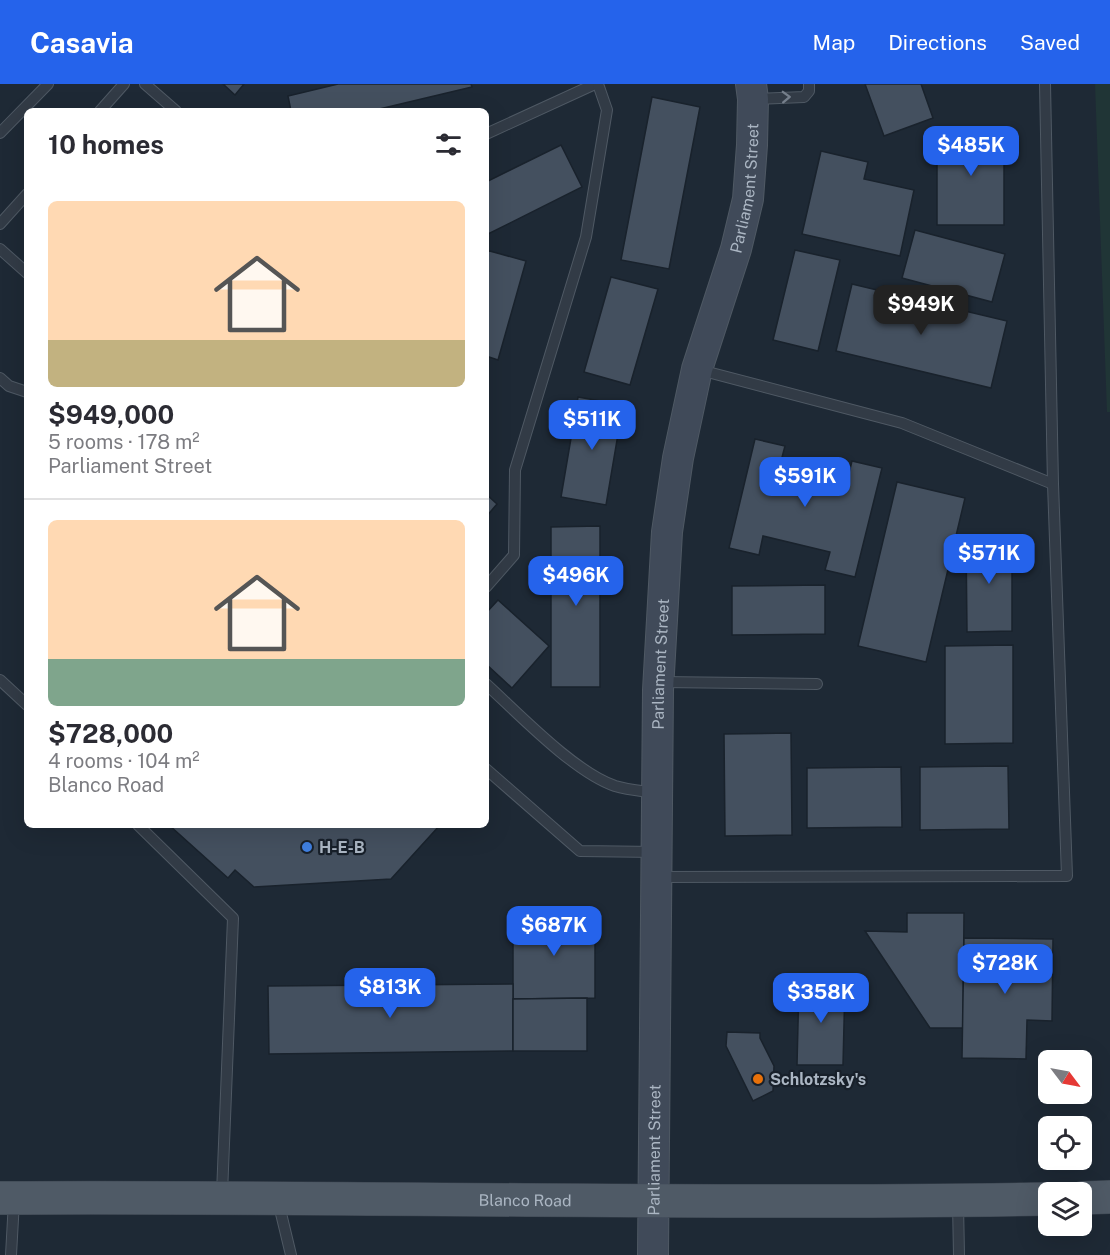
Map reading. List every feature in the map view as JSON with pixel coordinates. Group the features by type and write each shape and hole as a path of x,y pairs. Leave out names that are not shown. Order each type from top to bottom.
{"main road":[{"name":"Blanco Road","path":"7,1198 222,1197 652,1201 1038,1199"},
{"path":"1092,1198 1110,1197"}],"street":[{"name":"Parliament Street","path":"653,1255 658,681 667,531 678,458 697,369 736,249 748,199 752,91"}],"lane":[{"path":"24,108 48,84"},
{"path":"103,108 124,84"},
{"path":"145,84 173,108"},
{"path":"489,133 596,84 607,111 586,237 515,470 514,555 489,584"},
{"path":"752,91 804,96 809,91 809,84"},
{"path":"489,772 580,851 656,865 1067,876 1053,484 1045,84"},
{"path":"0,133 24,108"},
{"path":"0,224 24,197"},
{"path":"0,249 24,270"},
{"path":"697,369 902,423 1053,484"},
{"path":"0,378 9,386 24,391"},
{"path":"0,680 24,702"},
{"path":"658,681 818,684"},
{"path":"489,687 584,769 614,785 657,794"},
{"path":"141,828 233,918 222,1197"},
{"path":"7,1198 11,1255"},
{"path":"277,1198 291,1255"},
{"path":"958,1200 959,1255"}],"green space":[{"path":"1095,84 1110,84 1110,412 1107,412"}],"building":[{"path":"223,84 244,84 235,95"},
{"path":"338,84 471,84 472,87 384,108 290,108 288,96"},
{"path":"865,84 921,84 933,118 884,136"},
{"path":"652,97 700,107 669,269 621,260"},
{"path":"1004,128 1004,225 937,225 937,129"},
{"path":"561,145 582,187 489,234 489,181"},
{"path":"821,151 868,162 864,179 914,190 900,256 802,234"},
{"path":"915,230 1005,254 992,302 902,278"},
{"path":"795,250 840,260 818,351 773,340"},
{"path":"489,251 526,261 498,360 489,357"},
{"path":"611,277 658,289 630,385 584,372"},
{"path":"852,284 1007,321 991,388 836,351"},
{"path":"578,397 623,405 606,505 561,497"},
{"path":"755,439 785,446 780,465 847,481 852,461 882,468 855,577 825,570 830,552 763,536 759,555 729,548"},
{"path":"897,482 965,498 926,662 858,646"},
{"path":"489,497 497,504 489,513"},
{"path":"600,526 600,687 551,687 551,527"},
{"path":"1012,538 1012,631 967,632 966,539"},
{"path":"825,585 825,634 732,635 732,586"},
{"path":"498,600 549,646 512,688 489,667 489,610"},
{"path":"1013,645 1013,743 945,744 945,646"},
{"path":"791,733 792,835 725,836 724,734"},
{"path":"1008,766 1009,829 920,830 920,767"},
{"path":"901,767 902,827 807,828 807,768"},
{"name":"H-E-B","path":"172,828 437,828 391,879 254,887 235,870 228,878"},
{"path":"907,913 964,913 963,1028 930,1028 865,931 907,932"},
{"path":"513,916 595,916 595,998 513,999"},
{"path":"964,938 1053,939 1052,1021 1027,1020 1026,1059 962,1058"},
{"path":"799,983 845,984 843,1065 797,1065"},
{"path":"513,984 513,1051 269,1054 268,986"},
{"path":"587,998 587,1051 513,1051 513,999"},
{"name":"Schlotzsky's","path":"727,1032 760,1033 760,1038 774,1066 773,1091 753,1101 726,1046"}],"place":[{"name":"H-E-B","path":"307,847"},
{"name":"Schlotzsky's","path":"758,1079"}]}
